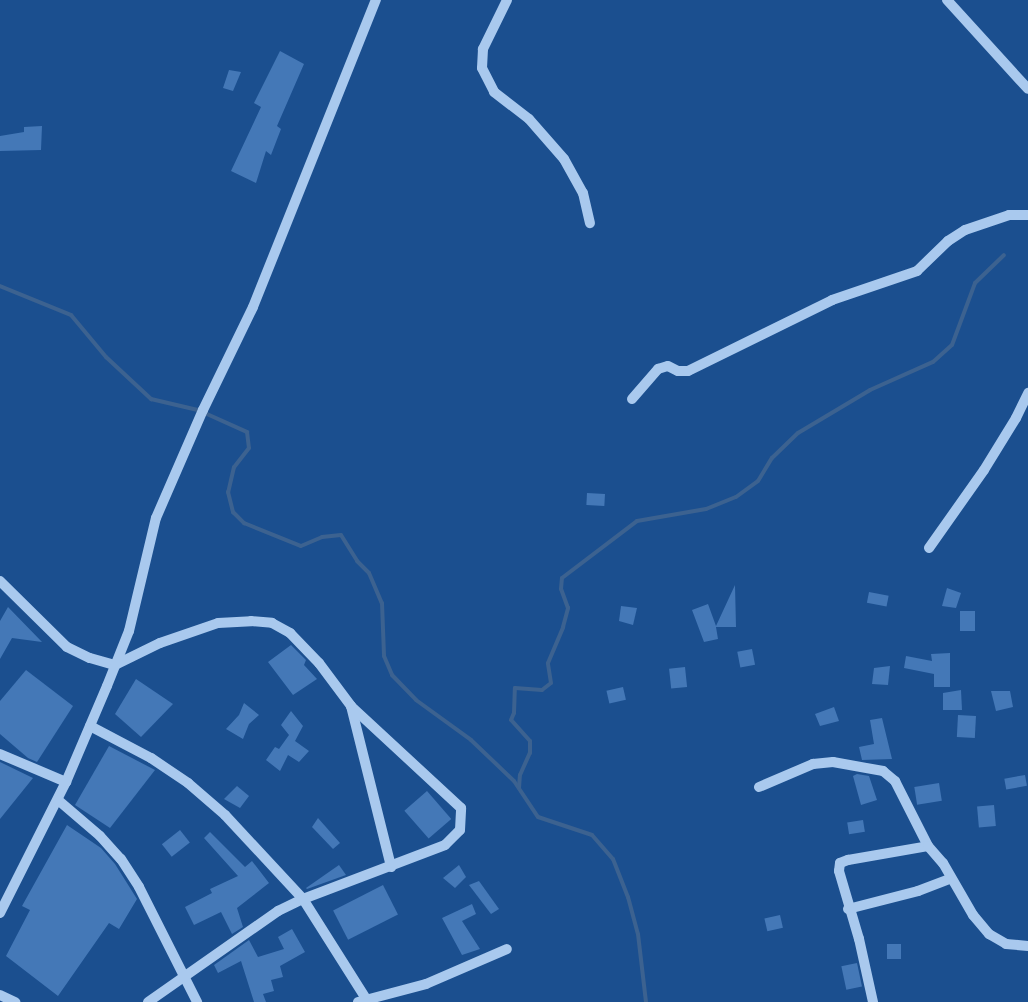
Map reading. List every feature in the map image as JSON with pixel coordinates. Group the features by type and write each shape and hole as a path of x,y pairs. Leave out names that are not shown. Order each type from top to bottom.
{"street":[{"path":"0,914 58,800 90,726 129,631 156,518 253,307 376,0"},
{"path":"507,0 483,49 482,68 494,92 530,119 564,159 582,194 590,223"},
{"path":"947,0 1028,89"},
{"path":"632,399 658,369 668,366 678,371 688,371 832,300 917,271 948,241 965,230 1009,215 1028,215"},
{"path":"928,548 984,470 1016,418 1028,393"},
{"path":"0,581 67,647 90,658 115,665 160,643 218,623 251,621 272,623 290,633 319,663 351,706 461,808 460,830 445,845 303,899 278,911 148,1002"},
{"path":"351,706 391,867"},
{"path":"90,726 151,758 188,783 225,815 303,899 364,1001 426,984 507,949"},
{"path":"0,754 66,782"},
{"path":"759,787 813,764 842,763 883,771 895,780 928,846 943,863 950,879 973,915 989,934 1006,944 1028,946"},
{"path":"58,800 100,836 121,859 184,975 196,1002"},
{"path":"873,1002 859,939 848,909 839,871 840,863 928,846"},
{"path":"848,909 918,891 950,879"},
{"path":"0,995 15,1002"}],"building":[{"path":"280,51 304,64 277,126 281,129 271,155 266,151 256,183 231,171 261,107 254,103"},
{"path":"229,70 241,72 233,91 223,88"},
{"path":"42,126 41,150 0,151 0,136 24,132 24,127"},
{"path":"587,493 605,494 604,506 586,505"},
{"path":"735,585 736,627 716,627 718,639 704,642 692,610 708,604 716,626"},
{"path":"947,588 961,593 956,608 942,606"},
{"path":"869,592 889,596 887,607 867,603"},
{"path":"621,606 637,608 633,625 619,621"},
{"path":"8,607 42,642 12,638 0,659 0,621"},
{"path":"960,611 975,611 975,631 960,631"},
{"path":"291,645 306,660 304,665 317,679 293,695 268,662"},
{"path":"752,649 755,665 740,668 737,652"},
{"path":"950,653 950,687 934,687 934,674 904,668 906,656 932,661 931,654"},
{"path":"890,666 888,685 872,684 874,668"},
{"path":"685,667 687,687 671,689 669,669"},
{"path":"26,670 73,706 37,762 28,758 0,734 0,701"},
{"path":"136,679 173,704 141,737 115,714"},
{"path":"623,687 626,700 609,703 606,691"},
{"path":"961,690 962,710 943,710 943,693"},
{"path":"991,691 1010,691 1013,707 996,711"},
{"path":"244,703 259,715 249,724 243,739 226,729 239,715"},
{"path":"834,707 839,721 820,726 815,714"},
{"path":"291,711 303,726 295,741 309,751 299,762 288,755 280,771 266,760 275,747 279,749 289,735 281,725"},
{"path":"958,715 976,716 975,738 957,737"},
{"path":"882,718 892,759 862,760 859,747 874,744 870,720"},
{"path":"109,746 155,770 110,828 75,805"},
{"path":"0,762 33,778 0,819"},
{"path":"857,774 869,776 877,800 861,805 853,776"},
{"path":"1025,775 1027,786 1006,789 1004,779"},
{"path":"939,783 942,801 917,805 914,787"},
{"path":"237,786 249,796 240,808 224,799"},
{"path":"427,791 451,819 429,839 404,811"},
{"path":"994,805 996,826 979,827 977,806"},
{"path":"318,818 340,843 333,849 312,827"},
{"path":"863,820 865,832 849,834 847,823"},
{"path":"67,825 101,848 115,864 137,899 119,929 109,923 58,996 6,956 30,910 22,906"},
{"path":"180,830 190,843 172,857 162,844"},
{"path":"210,832 245,867 252,861 269,883 237,908 243,927 232,934 221,912 194,925 185,907 212,893 210,889 238,876 204,838"},
{"path":"339,865 346,875 306,888"},
{"path":"459,865 466,877 455,888 443,878"},
{"path":"479,881 499,909 491,914 469,885"},
{"path":"383,885 398,914 348,940 333,910"},
{"path":"472,904 476,914 462,921 480,949 462,955 442,918"},
{"path":"780,915 783,928 767,931 764,919"},
{"path":"292,929 305,952 280,966 283,977 271,980 274,991 263,994 266,1002 254,1002 241,961 218,973 214,965 249,940 258,957 284,949 278,937"},
{"path":"887,944 901,944 901,959 887,959"},
{"path":"857,963 862,986 846,990 841,966"}],"waterway":[{"path":"519,788 520,775 530,753 530,741 511,720 514,713 515,688 542,690 551,683 548,663 568,608 561,589 562,578 637,521 706,509 736,497 758,481 772,458 798,433 870,390 933,362 952,345 975,283 1004,255"},
{"path":"0,286 71,315 106,357 151,399 198,410 247,432 249,448 234,467 228,492 233,512 244,523 301,546 322,537 341,535 357,561 369,573 382,603 384,656 392,675 416,700 471,740 514,781 538,817 592,835 613,859 628,897 638,934 646,1002"}]}
